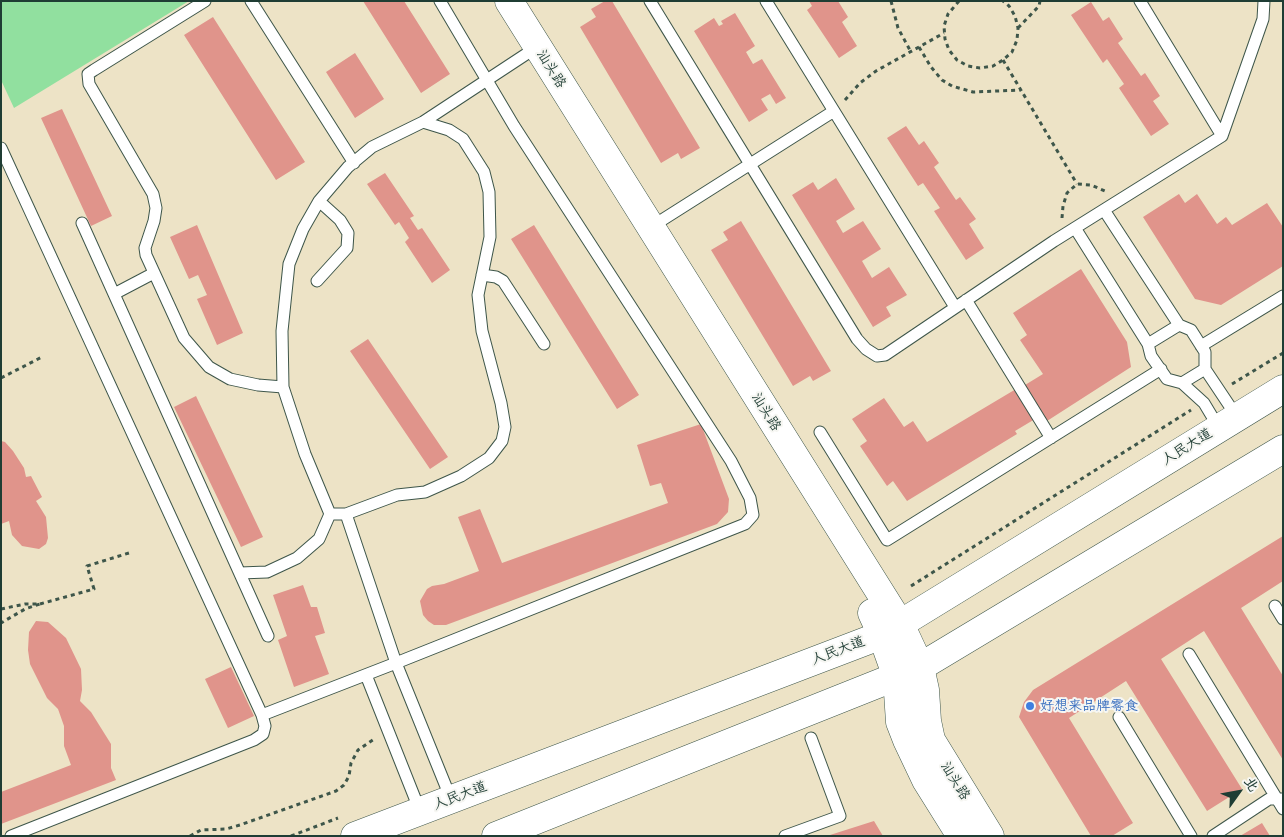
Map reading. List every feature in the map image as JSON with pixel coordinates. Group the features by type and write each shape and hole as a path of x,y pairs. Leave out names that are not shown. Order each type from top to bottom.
{"street":[{"name":"汕头路","path":"490,1 530,51 651,227 889,620 909,672 925,690 927,722 931,740 990,836"},
{"name":"汕头路","path":"509,1 530,51 871,611 889,620"},
{"name":"人民大道","path":"351,825 420,811 889,620 1283,389"},
{"path":"496,836 909,672 1283,449"},
{"name":"汕头路","path":"909,672 900,722 906,740 926,780 961,836"}],"lane":[{"path":"206,1 88,74 89,84 153,194 156,208 145,248 146,255 184,338 209,368 230,379 258,385 283,386"},
{"path":"251,1 354,162"},
{"path":"262,714 366,675 745,524 753,515 750,498 731,461 514,126 440,1"},
{"path":"650,1 858,339 866,349 876,356 885,355 1071,230 1222,136 1262,19 1264,1"},
{"path":"766,1 955,308"},
{"path":"1140,1 1222,136"},
{"path":"240,573 267,572 297,558 319,540 330,514 305,454 283,386 282,331 290,264 303,229 319,201 354,162 372,148 423,122 530,51"},
{"path":"651,227 834,111"},
{"path":"330,514 346,514 398,495 425,492 461,476 489,458 502,441 505,427 501,403 482,331 478,295 490,237 488,192 484,172 463,140 449,130 423,122"},
{"path":"1,148 262,714 265,726 263,734 254,740 11,836"},
{"path":"316,281 347,248 348,233 340,220 319,201"},
{"path":"1104,210 1179,324 1191,330 1205,352 1205,370 1220,392 1228,422"},
{"path":"82,223 268,636"},
{"path":"1071,230 1148,344 1151,356 1167,379 1182,383 1228,422"},
{"path":"114,294 154,273"},
{"path":"482,275 503,281 544,344"},
{"path":"1201,346 1283,296"},
{"path":"966,300 1051,438"},
{"path":"1148,344 1179,324"},
{"path":"820,432 887,540 1161,369"},
{"path":"1182,383 1205,370"},
{"path":"346,514 396,663 451,799"},
{"path":"1275,606 1283,619"},
{"path":"1189,654 1281,802"},
{"path":"366,675 420,811"},
{"path":"1119,717 1191,836"},
{"path":"785,836 840,816 811,738"},
{"path":"1213,836 1269,799 1281,802"}],"path":[{"path":"892,1 898,28 911,52"},
{"path":"959,1 948,14 944,26 945,39 949,50 957,60 968,66 980,68 993,66 1003,60 1012,52 1017,40 1018,28 1015,16 1009,6 1003,1"},
{"path":"1018,28 1039,6 1040,1"},
{"path":"834,111 860,83 876,71 944,33"},
{"path":"918,47 942,80 952,86 972,92 1021,90"},
{"path":"1003,60 1077,184"},
{"path":"1071,230 1062,219 1063,206 1067,193 1077,184 1091,185 1103,189 1117,202"},
{"path":"1220,392 1283,353"},
{"path":"1,378 42,357"},
{"path":"889,620 1204,403"},
{"path":"1,623 24,609 94,589 87,566 132,552"},
{"path":"1,610 25,604 40,604"},
{"path":"190,836 201,830 226,829 240,825 336,791 344,785 349,776 351,763 358,750 388,730"},
{"path":"291,836 351,825"}],"green space":[{"path":"1,1 189,1 14,108 1,80"}],"building":[{"path":"363,1 404,1 450,74 421,93"},
{"path":"605,1 612,1 700,148 681,159 678,153 661,163 580,27 596,17 591,9"},
{"path":"809,1 838,1 848,17 842,22 857,46 839,58 807,10 812,6"},
{"path":"1091,2 1103,21 1109,17 1123,39 1118,43 1141,76 1145,73 1160,96 1153,101 1169,124 1151,136 1119,88 1124,84 1107,59 1103,63 1071,15"},
{"path":"735,13 755,46 746,52 753,64 762,59 786,98 776,104 770,94 761,99 768,110 749,122 694,31 714,18 719,26 723,24 721,21"},
{"path":"213,17 305,162 276,180 184,35"},
{"path":"355,53 384,99 355,118 326,72"},
{"path":"62,109 112,216 91,226 41,118"},
{"path":"906,126 919,145 924,141 939,163 934,167 956,200 960,197 976,219 969,224 984,248 966,260 934,211 940,208 923,183 918,186 887,138"},
{"path":"385,173 414,216 410,218 418,230 422,228 450,270 432,283 405,242 409,238 399,222 395,225 367,184"},
{"path":"836,178 855,209 836,221 843,233 863,221 881,249 862,261 872,278 889,267 907,295 886,307 891,316 873,327 792,195 813,182 818,190"},
{"path":"1179,194 1185,203 1197,194 1217,224 1226,217 1232,225 1267,203 1283,227 1283,266 1221,305 1195,299 1143,217"},
{"path":"741,221 831,371 813,381 810,376 793,386 711,250 728,240 723,232"},
{"path":"197,225 243,333 217,345 197,299 207,295 198,275 189,279 170,237"},
{"path":"534,225 639,395 617,409 511,239"},
{"path":"1081,269 1127,342 1131,367 1047,421 1025,385 1043,374 1020,340 1027,335 1013,313"},
{"path":"368,339 448,457 430,469 350,351"},
{"path":"1016,389 1035,419 1015,431 1017,434 907,501 893,481 887,486 860,446 867,441 852,419 884,398 904,427 913,421 927,442"},
{"path":"196,396 263,537 241,547 174,407"},
{"path":"701,424 729,499 728,512 717,524 446,625 434,625 423,615 420,601 427,589 479,571 458,517 480,509 502,563 668,503 661,483 650,486 637,445"},
{"path":"1,441 5,442 13,451 24,468 26,477 31,476 42,497 36,501 46,517 48,538 46,544 39,549 22,546 12,535 9,521 1,524"},
{"path":"1283,536 1283,581 1241,608 1283,676 1283,760 1204,631 1161,659 1242,789 1207,811 1126,681 1069,718 1133,823 1112,836 1091,836 1019,717 1024,702 1033,690"},
{"path":"303,585 311,607 317,607 325,633 315,636 329,674 294,687 278,640 287,636 273,595"},
{"path":"36,621 48,622 66,638 81,669 82,690 80,701 91,712 111,744 111,768 116,780 1,824 1,792 71,765 64,746 64,726 58,709 47,698 30,664 28,650 29,632"},
{"path":"231,667 254,716 228,728 205,679"},
{"path":"874,821 883,836 830,836 830,835"},
{"path":"1262,823 1270,836 1240,836"}],"place":[{"name":"好想来品牌零食","path":"1030,706"}]}
